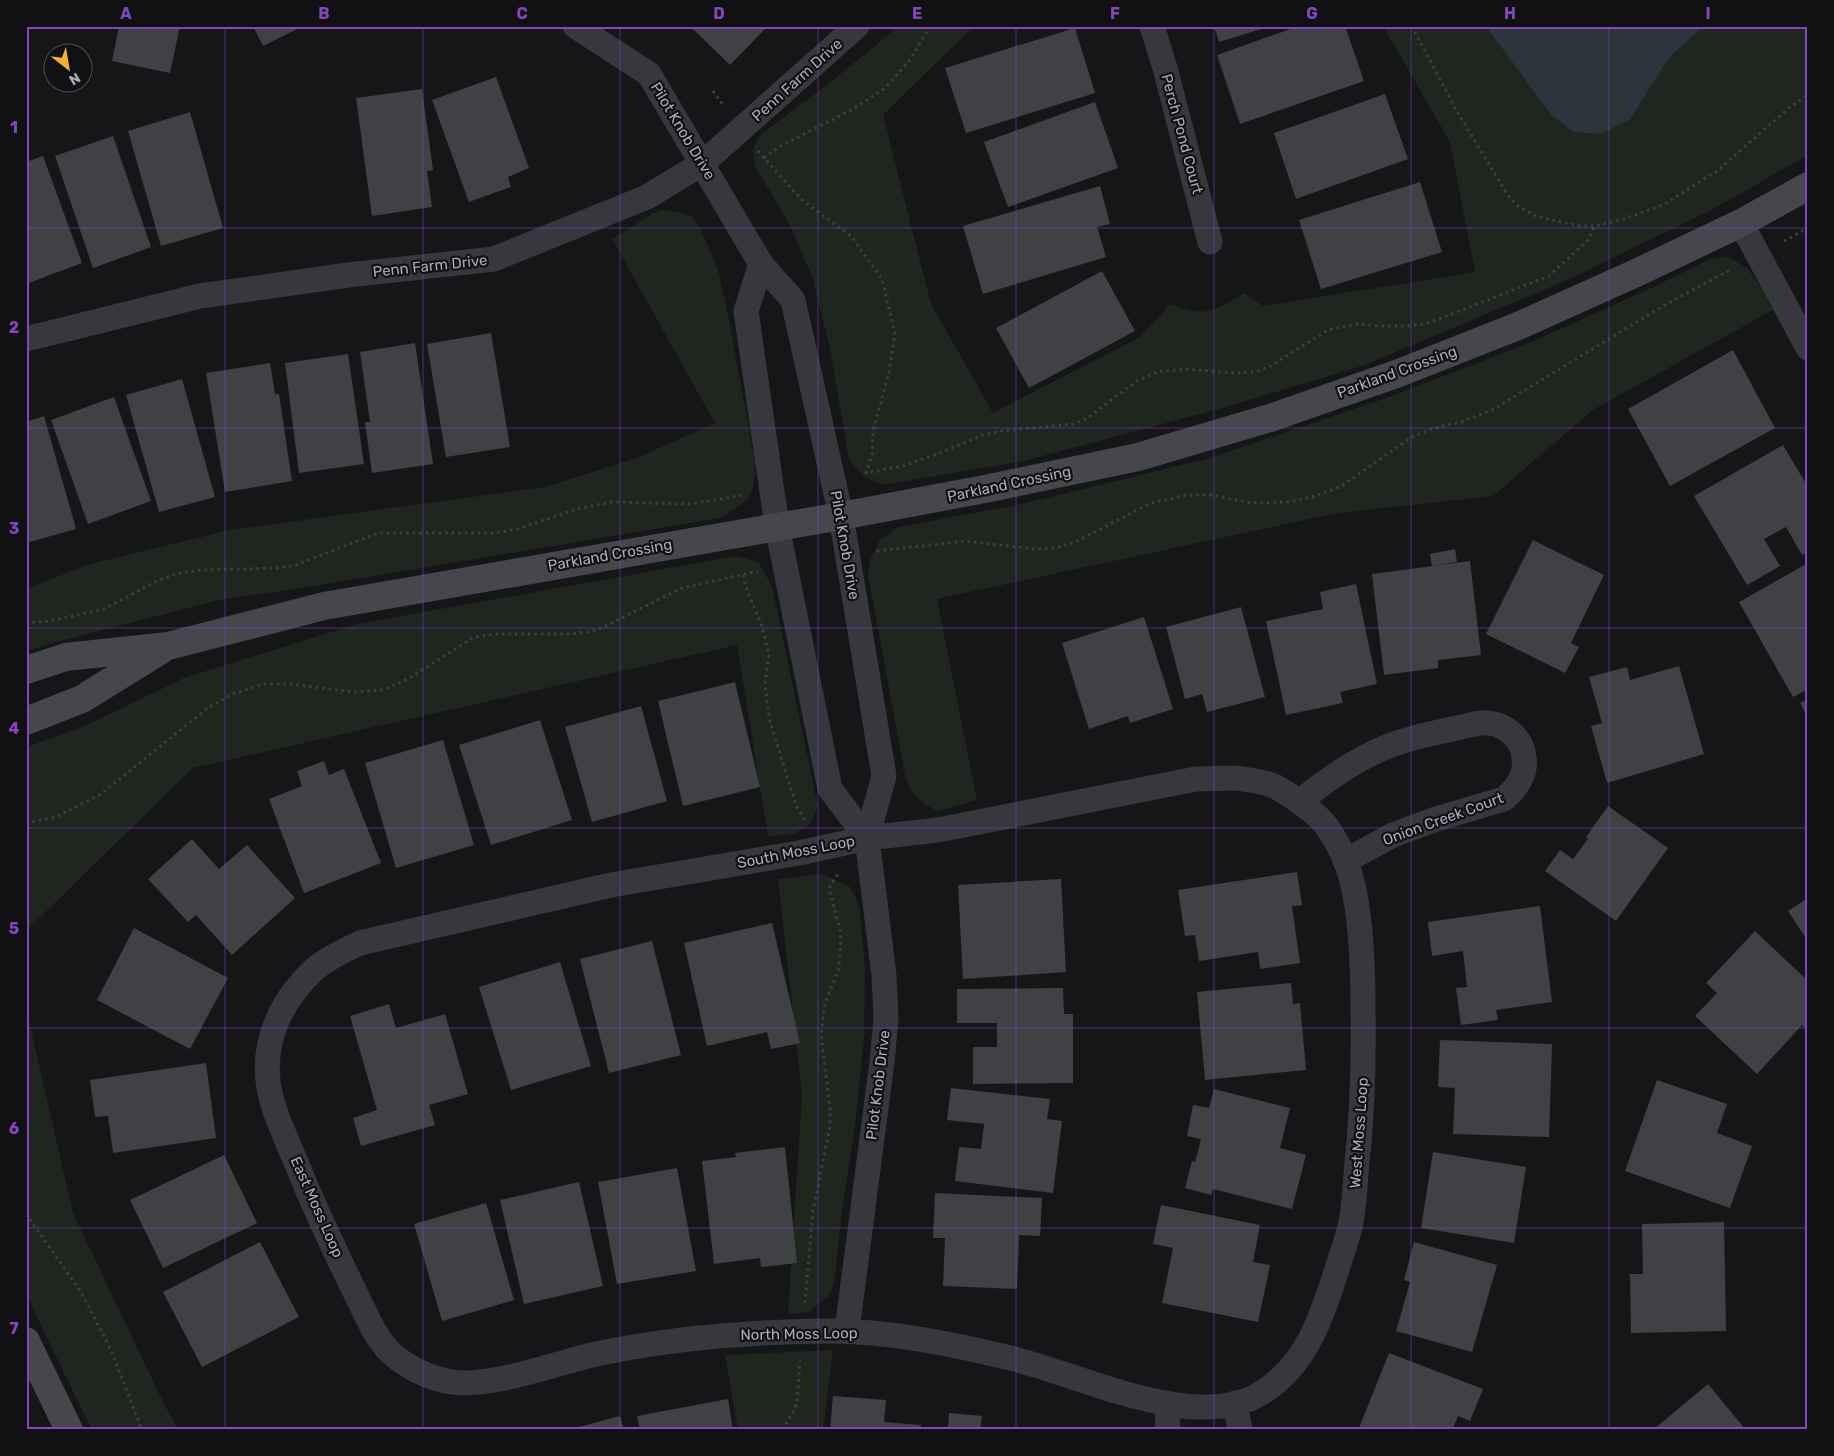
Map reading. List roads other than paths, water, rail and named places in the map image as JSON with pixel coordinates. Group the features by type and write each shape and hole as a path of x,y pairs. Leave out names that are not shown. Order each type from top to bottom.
{"street":[{"name":"Pilot Knob Drive","path":"576,26 649,74 761,264 794,300 841,516 884,776 867,838 884,975 886,1019 847,1330"},
{"name":"Penn Farm Drive","path":"26,339 200,296 348,275 494,259 647,197 703,163 857,26"},
{"name":"Perch Pond Court","path":"1152,26 1165,68 1210,242"},
{"name":"Parkland Crossing","path":"26,670 66,657 168,646 324,606 841,516 985,489 1138,457 1270,418 1399,373 1518,326 1636,274 1806,191"},
{"path":"1741,223 1808,348"},
{"name":"Pilot Knob Drive","path":"761,264 746,312 777,526 830,789 867,838"},
{"name":"Parkland Crossing","path":"26,721 82,699 168,646"},
{"name":"Onion Creek Court","path":"1299,802 1328,779 1376,752 1428,734 1487,722 1506,729 1518,741 1523,752 1525,764 1520,781 1504,799 1393,835 1345,861"},
{"name":"South Moss Loop","path":"281,1010 296,989 318,967 360,943 611,885 821,848 867,838 938,830 1196,779 1236,778 1273,785 1299,802 1326,824"},
{"name":"West Moss Loop","path":"1199,1408 1235,1403 1259,1395 1283,1377 1300,1358 1323,1313 1351,1224 1360,1139 1364,1047 1362,957 1355,894 1345,861 1326,824"},
{"name":"East Moss Loop","path":"281,1010 268,1049 267,1069 270,1090 309,1196 373,1329 387,1349 401,1361 429,1376"},
{"name":"North Moss Loop","path":"429,1376 454,1383 477,1382 507,1377 597,1354 689,1338 776,1331 847,1330 933,1342 1021,1360 1117,1392 1199,1408"},
{"path":"26,1342 68,1430"},
{"path":"1167,1403 1168,1430"},
{"path":"1235,1403 1240,1430"}]}
